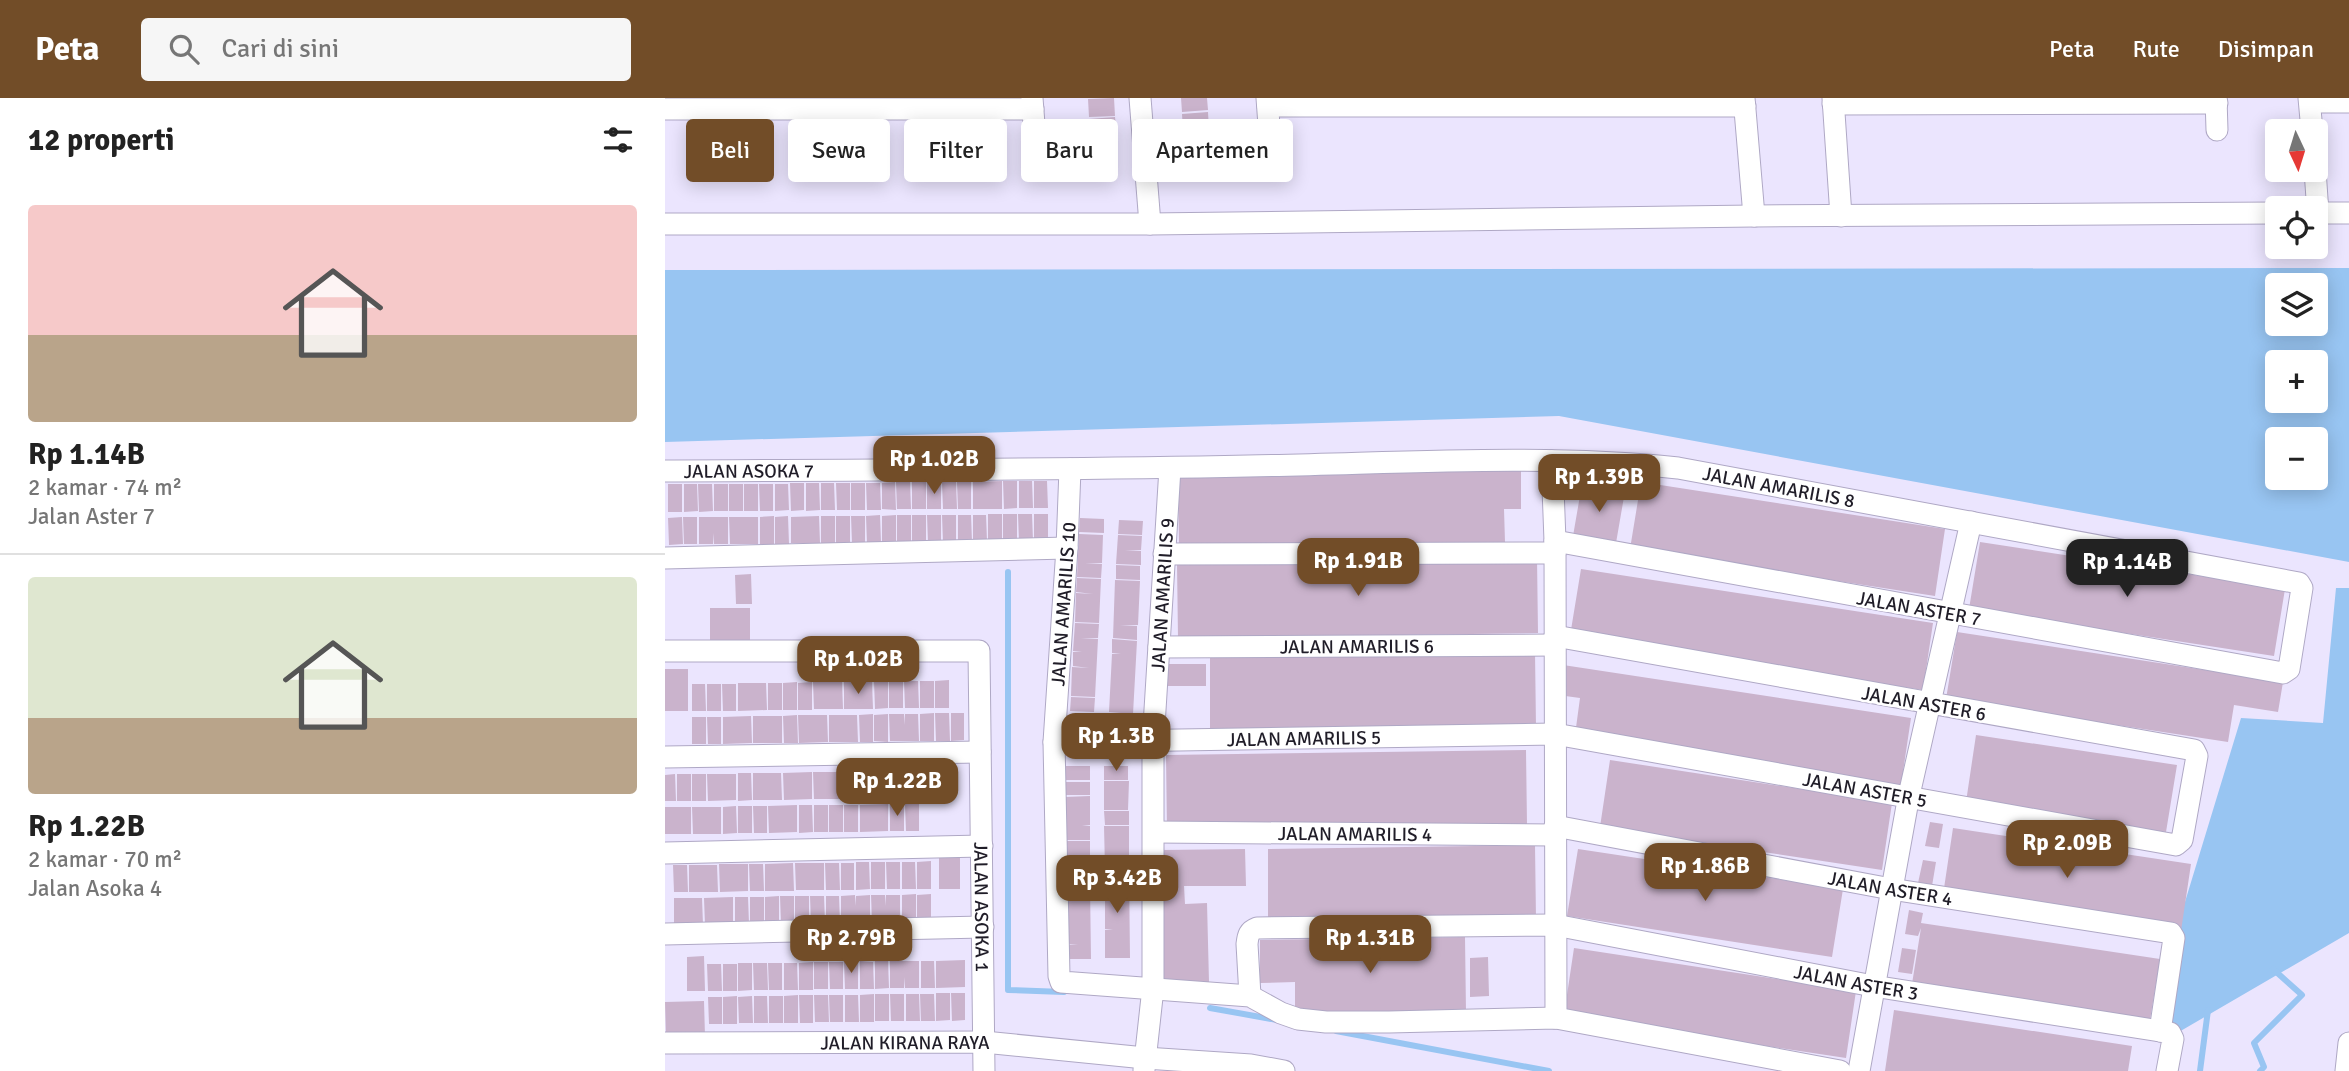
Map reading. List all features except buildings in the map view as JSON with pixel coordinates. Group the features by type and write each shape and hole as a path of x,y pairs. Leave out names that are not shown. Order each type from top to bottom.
{"street":[{"path":"1140,98 1150,225"},
{"path":"1841,216 1833,101 2216,100 2217,130"},
{"path":"2311,119 2310,100 2349,102"},
{"path":"1267,102 1745,102 1754,216"},
{"path":"665,109 843,103 1032,104"},
{"path":"665,224 1150,225 1754,216 2265,213"},
{"path":"2328,213 2349,213"},
{"path":"1552,461 1555,547 1556,1018"},
{"name":"JALAN AMARILIS 8","path":"1170,468 1552,461 1678,468 2299,583 2302,589 2289,669 2283,673"},
{"name":"JALAN ASOKA 7","path":"665,471 1170,468"},
{"name":"JALAN AMARILIS 9","path":"1144,1065 1153,988 1153,742 1170,468"},
{"name":"JALAN AMARILIS 10","path":"1070,469 1054,742 1060,980 1153,988"},
{"path":"1859,1071 1909,795 1971,522"},
{"name":"JALAN ASTER 7","path":"1164,554 1555,547 1950,613 2283,673"},
{"path":"665,558 1067,548"},
{"name":"JALAN AMARILIS 6","path":"1159,647 1555,640"},
{"name":"JALAN ASTER 6","path":"1555,640 2193,750 2197,756 2182,840 2176,845"},
{"name":"JALAN ASOKA 1","path":"665,651 979,651 983,1071"},
{"name":"JALAN AMARILIS 5","path":"1054,742 1555,734"},
{"name":"JALAN ASTER 5","path":"1555,734 1909,795 2176,845"},
{"path":"665,757 980,752"},
{"name":"JALAN AMARILIS 4","path":"1154,832 1555,830"},
{"name":"JALAN ASTER 4","path":"1555,830 1891,889 2171,933 2174,938 2160,1031"},
{"path":"665,853 982,846"},
{"name":"JALAN ASTER 3","path":"1250,996 1247,944 1251,930 1257,928 1555,925 1873,986 2160,1031"},
{"path":"665,934 983,927"},
{"path":"1153,988 1250,996 1299,1019 1326,1022 1556,1018 1840,1071"},
{"path":"2160,1031 2170,1033 2173,1039 2167,1071"},
{"name":"JALAN KIRANA RAYA","path":"665,1043 984,1042 1144,1065 1284,1071"},
{"path":"2346,1071 2349,1043"}],"water":[{"path":"2349,268 2349,562 1559,416 665,442 665,270"},
{"path":"2336,588 2349,588 2349,933 2172,1036 2174,938 2241,718 2323,723"}],"waterway":[{"path":"1008,572 1008,990 1064,992"},
{"path":"2260,1071 2264,1067 2254,1043 2302,995 2273,969"},
{"path":"1210,1008 1277,1020"},
{"path":"2200,1071 2208,1010"},
{"path":"1336,1031 1549,1071"}]}
